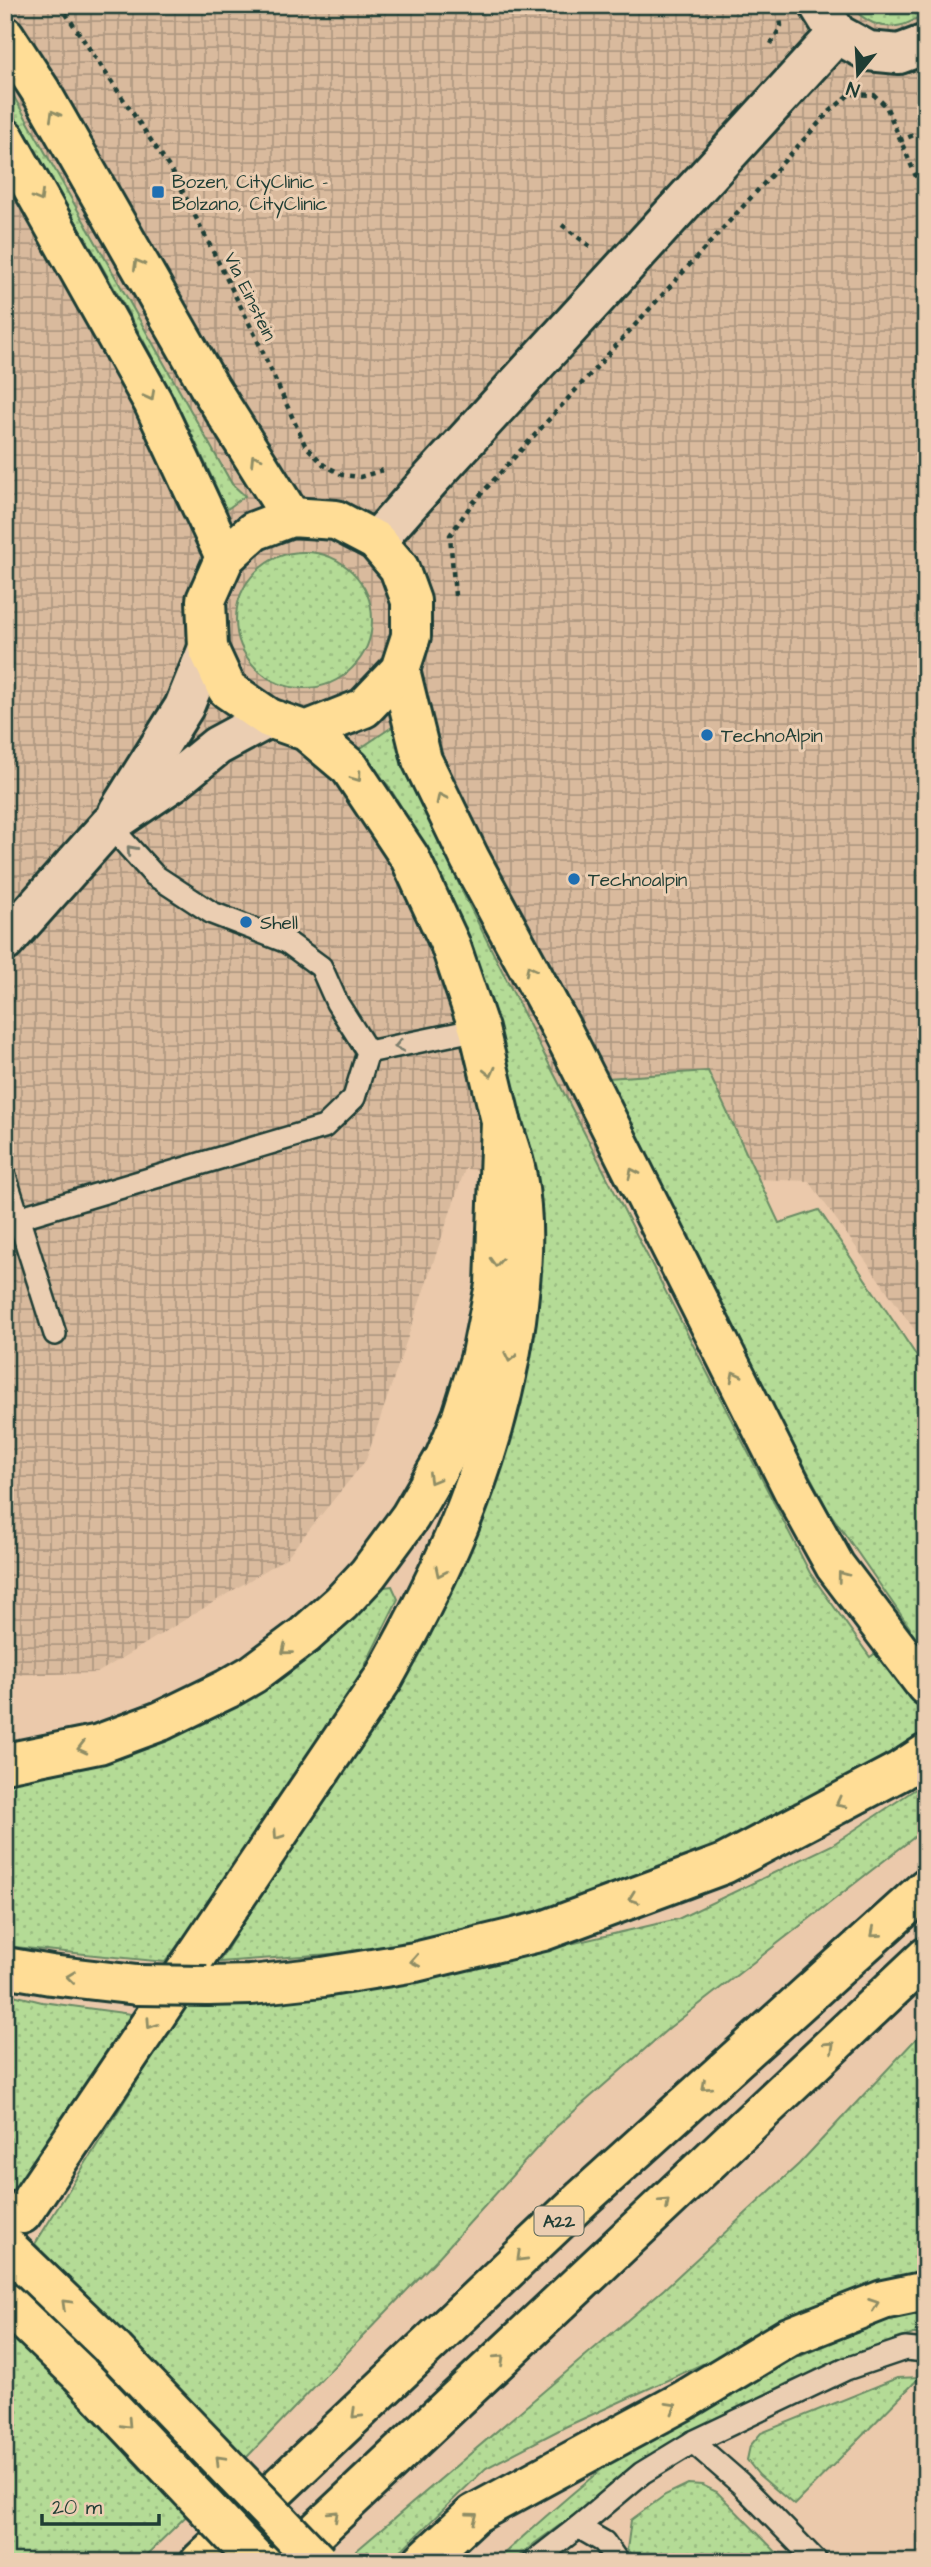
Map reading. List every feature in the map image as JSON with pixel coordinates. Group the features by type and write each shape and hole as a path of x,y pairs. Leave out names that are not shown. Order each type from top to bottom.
{"main road":[{"path":"5,36 40,90 210,388 291,517"},
{"path":"5,138 153,402 225,557"},
{"path":"306,732 363,708 400,670 411,636 411,601 399,568 376,541 336,520 291,517 254,531 225,557 206,600 208,648 227,689 269,718 306,732 350,768 410,858 450,944 479,1029 517,1177 523,1271 513,1339 497,1418 477,1483 447,1558 421,1611 363,1709 14,2230 115,2351 318,2562"},
{"path":"400,670 422,760 470,859 561,1028 793,1490 835,1566 926,1686"},
{"path":"5,1763 69,1751 125,1735 227,1689 270,1662 305,1635 341,1602 388,1548 410,1517 445,1457 462,1416 480,1359 495,1285 501,1121"},
{"path":"5,1967 137,1985 251,1986 415,1962 543,1931 724,1864 900,1771 926,1754"},
{"name":"A22","path":"200,2562 583,2198 926,1888"},
{"path":"284,2562 926,1957"},
{"path":"422,2562 474,2514 683,2401 789,2337 883,2300 926,2291"},
{"path":"5,2302 80,2374 258,2562"}],"street":[{"path":"376,541 828,20 868,51 899,54 926,44"},
{"path":"5,942 109,825 184,707 208,648"},
{"path":"109,825 173,782 217,746 269,718"}],"lane":[{"path":"18,1218 324,1127 354,1098 368,1052 337,1003 321,967 287,943 212,914 154,875 109,825"},
{"path":"368,1052 479,1029"},
{"path":"5,1176 55,1334"},
{"path":"533,2562 642,2473 693,2442 846,2369 905,2349 926,2351"},
{"path":"693,2442 740,2483 817,2562"},
{"path":"578,2527 604,2542 618,2562"}],"path":[{"name":"Via Einstein","path":"60,5 175,176 255,335 305,445 324,465 343,475 360,477 402,466 429,481 466,513"},
{"path":"455,596 450,535 466,513 828,113 850,94 874,95 886,106 926,200"},
{"path":"899,141 926,130"}],"shaded area":[{"path":"5,5 926,5 926,1346 809,1181 465,1169 366,1460 286,1558 97,1673 5,1675"}],"green space":[{"path":"850,5 926,5 926,11 907,23 887,26 868,20"},
{"path":"5,81 232,484 245,496 226,510 150,353 5,101"},
{"path":"304,552 330,557 352,572 367,594 372,620 367,646 352,668 330,683 304,688 278,683 256,668 241,646 236,620 241,594 256,572 278,557"},
{"path":"398,723 417,789 463,893 549,1064 810,1573 870,1657 910,1628 828,1510 708,1284 608,1078 708,1071 779,1223 819,1210 926,1370 926,1736 779,1824 529,1919 359,1952 219,1962 310,1815 449,1563 517,1286 461,928 416,831 388,785 355,752"},
{"path":"392,1586 398,1599 347,1702 225,1884 165,1962 5,1946 5,1779 204,1720 271,1685 322,1647 377,1588"},
{"path":"926,1782 926,1828 669,2028 555,2128 436,2260 247,2457 139,2562 5,2562 5,2327 83,2404 141,2470 197,2408 35,2244 184,2006 411,1981 678,1919 832,1845"},
{"path":"5,1993 42,2002 131,2014 5,2206"},
{"path":"926,2028 926,2275 831,2305 565,2427 486,2468 389,2562 343,2562 664,2289 799,2164"},
{"path":"926,2308 926,2334 913,2334 792,2381 687,2434 512,2562 494,2562 611,2462 695,2407 801,2356 910,2311"},
{"path":"920,2377 794,2505 759,2475 747,2460 750,2446 761,2433 897,2378"},
{"path":"688,2484 702,2485 717,2492 786,2562 639,2562 627,2550 631,2520 665,2495"}],"place":[{"name":"Bozen, CityClinic - Bolzano, CityClinic","path":"158,192"},
{"name":"TechnoAlpin","path":"707,735"},
{"name":"Technoalpin","path":"574,879"},
{"name":"Shell","path":"246,922"}]}
